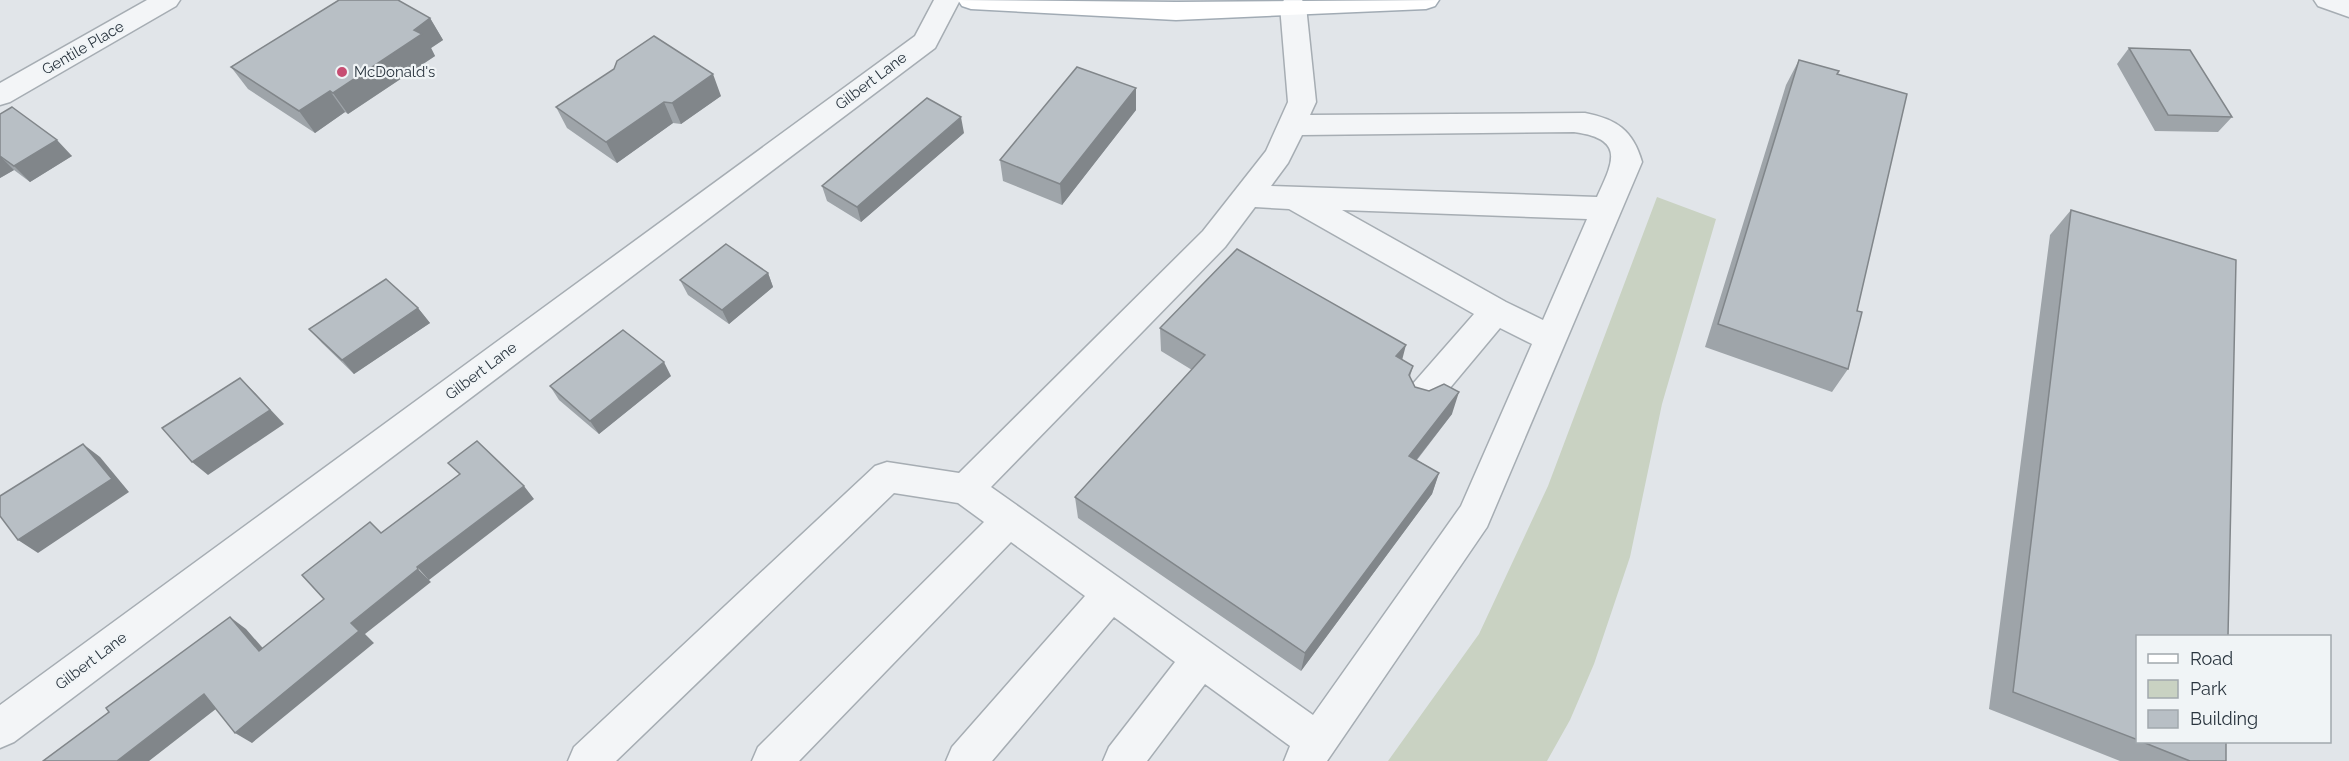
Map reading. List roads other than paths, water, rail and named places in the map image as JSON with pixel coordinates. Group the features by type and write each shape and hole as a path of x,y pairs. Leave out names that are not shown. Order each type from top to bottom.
{"main road":[{"path":"970,0 1176,11 1426,0"}],"street":[{"name":"Gentile Place","path":"0,95 167,0"},
{"name":"Gilbert Lane","path":"0,729 925,42 947,0"},
{"path":"2327,0 2349,8"},
{"path":"966,489 1214,239 1278,156 1302,102 1293,6"},
{"path":"588,761 887,477 966,489 1201,659 1310,752 1474,516 1627,162 1624,146 1614,134 1597,125 1574,122 1291,125"},
{"path":"1246,196 1607,209"},
{"path":"1295,198 1495,311 1551,338"},
{"path":"1422,398 1495,311"},
{"path":"772,761 1009,520"},
{"path":"966,761 1111,593"},
{"path":"1123,761 1201,659"}],"place":[{"name":"McDonald's","path":"342,72"}]}
